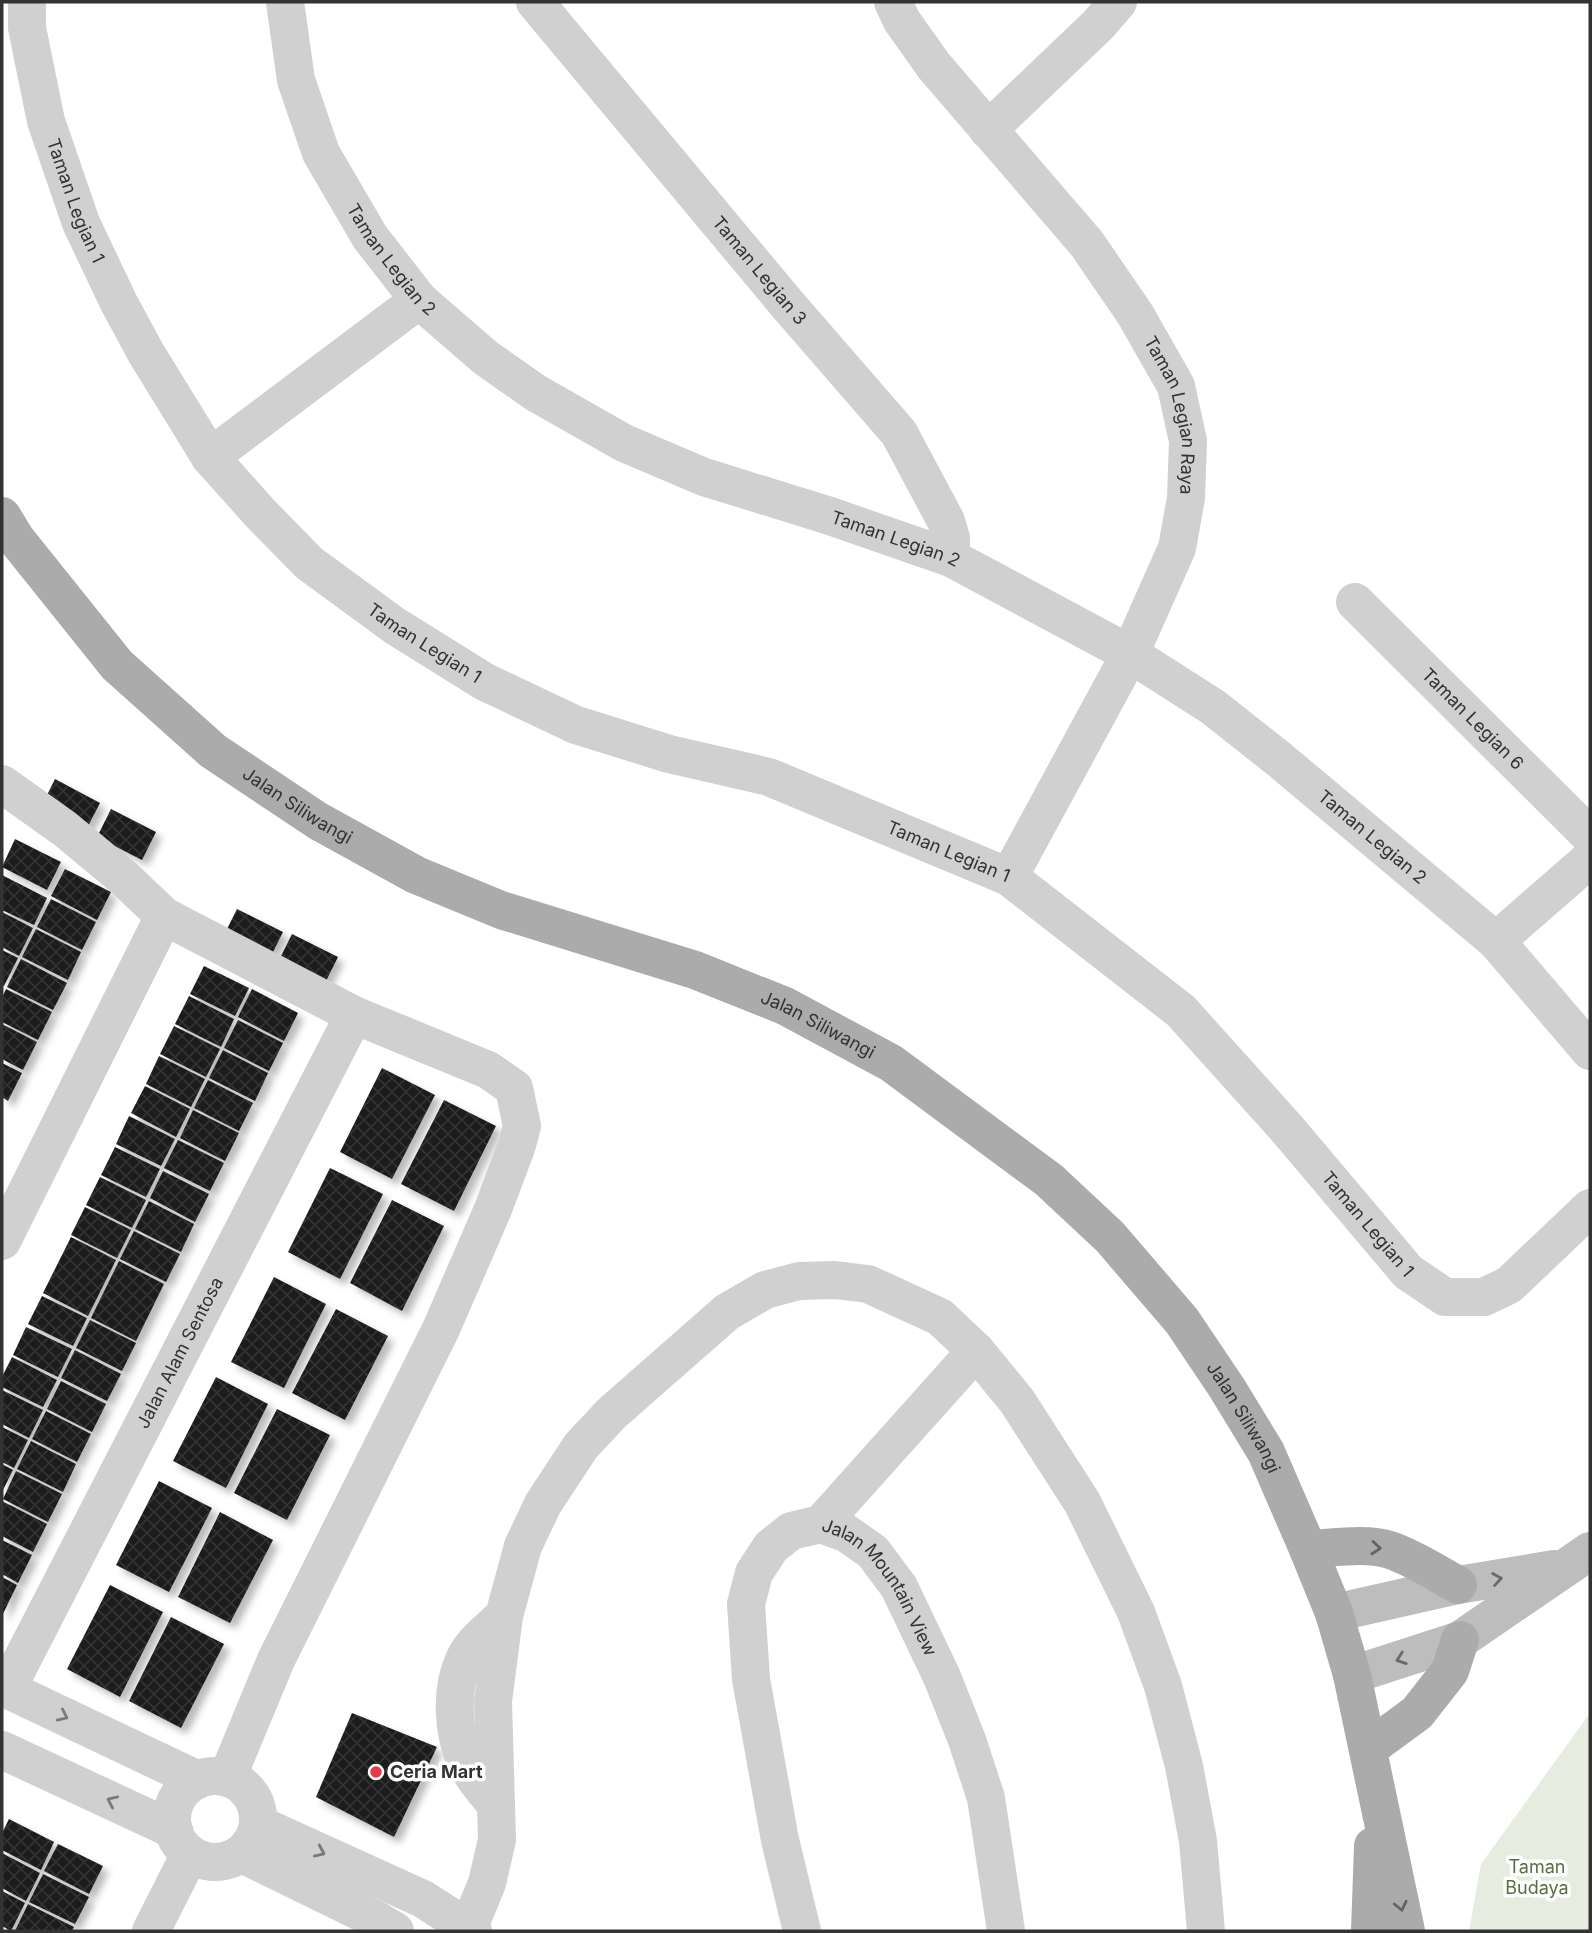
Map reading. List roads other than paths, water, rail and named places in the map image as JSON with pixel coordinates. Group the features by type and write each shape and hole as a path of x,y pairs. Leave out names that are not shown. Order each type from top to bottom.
{"main road":[{"name":"Jalan Siliwangi","path":"2,516 16,539 117,665 213,751 318,821 416,875 501,910 695,970 785,1006 891,1063 1049,1180 1110,1237 1182,1321 1266,1452 1334,1613 1352,1675 1375,1791"},
{"path":"1308,1549 1388,1549 1458,1585"},
{"path":"1368,1749 1424,1705 1450,1671 1460,1640"},
{"path":"1370,1931 1375,1791"},
{"path":"1375,1791 1406,1931"}],"street":[{"name":"Taman Legian 1","path":"27,2 27,28 46,121 81,223 146,353 210,457 309,563 395,626 485,681 576,725 668,754 769,777 1009,877 1181,1011 1288,1130 1408,1272 1445,1297 1484,1297 1509,1285 1590,1208"},
{"name":"Taman Legian 2","path":"285,2 296,80 321,153 370,237 419,300 486,358 536,393 624,443 704,477 830,516 951,558 1130,654 1213,707 1496,941 1590,1051"},
{"name":"Taman Legian 3","path":"535,2 899,433 946,521 951,538 951,558"},
{"name":"Taman Legian Raya","path":"893,2 902,21 934,66 1087,244 1135,314 1176,386 1188,441 1186,498 1177,548 1130,654 1009,877"},
{"path":"988,130 1100,9"},
{"path":"210,457 419,300"},
{"name":"Taman Legian 6","path":"1355,602 1590,836"},
{"path":"2,784 104,862 164,916 354,1015 488,1070 514,1088 522,1126 493,1209 442,1329 276,1660 213,1779 185,1788 177,1800 173,1814 182,1842 151,1931"},
{"path":"1496,941 1590,859"},
{"path":"2,1241 164,916"},
{"name":"Jalan Alam Sentosa","path":"4,1688 354,1015"},
{"path":"250,1839 424,1899 469,1930 487,1882 497,1840 493,1702 504,1616 523,1546 543,1504 581,1447 612,1413 727,1312 765,1290 799,1281 835,1280 868,1284 940,1317 976,1351 1017,1401 1082,1502 1136,1612 1163,1686 1184,1766 1198,1841 1206,1931"},
{"path":"821,1524 976,1351"},
{"name":"Jalan Mountain View","path":"802,1931 780,1840 751,1679 746,1604 754,1573 771,1547 791,1531 821,1524 846,1533 873,1552 899,1587 942,1677 986,1798 1006,1931"},
{"path":"1334,1613 1578,1559"},
{"path":"1352,1675 1460,1640 1578,1559"},
{"path":"2,1750 182,1842 203,1861 218,1863 250,1839 257,1809 251,1795 241,1785 213,1779 4,1688"},
{"path":"250,1839 394,1931"}],"place":[{"name":"Ceria Mart","path":"376,1772"}],"park label":[{"name":"Taman Budaya","path":"1537,1877"}]}
